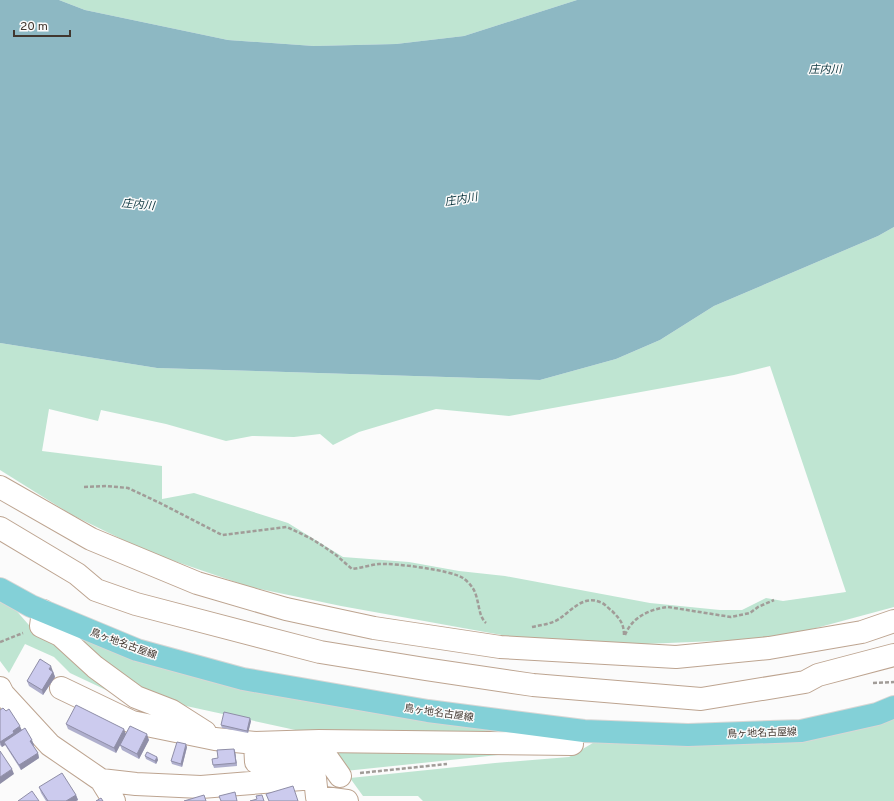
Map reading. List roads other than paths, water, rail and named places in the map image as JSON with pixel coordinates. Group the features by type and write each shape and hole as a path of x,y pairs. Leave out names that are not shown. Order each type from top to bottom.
{"main road":[{"name":"鳥ヶ地名古屋線","path":"0,588 31,606 42,619 137,650 243,679 428,712 584,731 688,735 801,731 877,714 894,707"}],"street":[{"path":"0,487 92,539 197,583 286,609 374,628 500,647 624,645 676,657 769,648 862,632 894,621"},
{"path":"0,528 77,574 96,590 136,604 320,652 533,685 701,699 805,682 818,675 894,655"},
{"path":"42,619 95,667 136,697 172,711 215,739"},
{"path":"60,688 132,722 215,739 255,743 319,741 572,744"},
{"path":"1,693 50,745 101,780 114,801"},
{"path":"255,743 256,762 267,763 328,759 340,776"},
{"path":"101,780 136,784 201,787 315,778 318,799 347,801"}],"water":[{"name":"庄内川","path":"0,0 59,0 85,10 228,40 314,46 396,44 464,36 577,0 894,0 894,227 878,236 714,306 660,340 616,359 540,380 157,368 0,343"}]}
